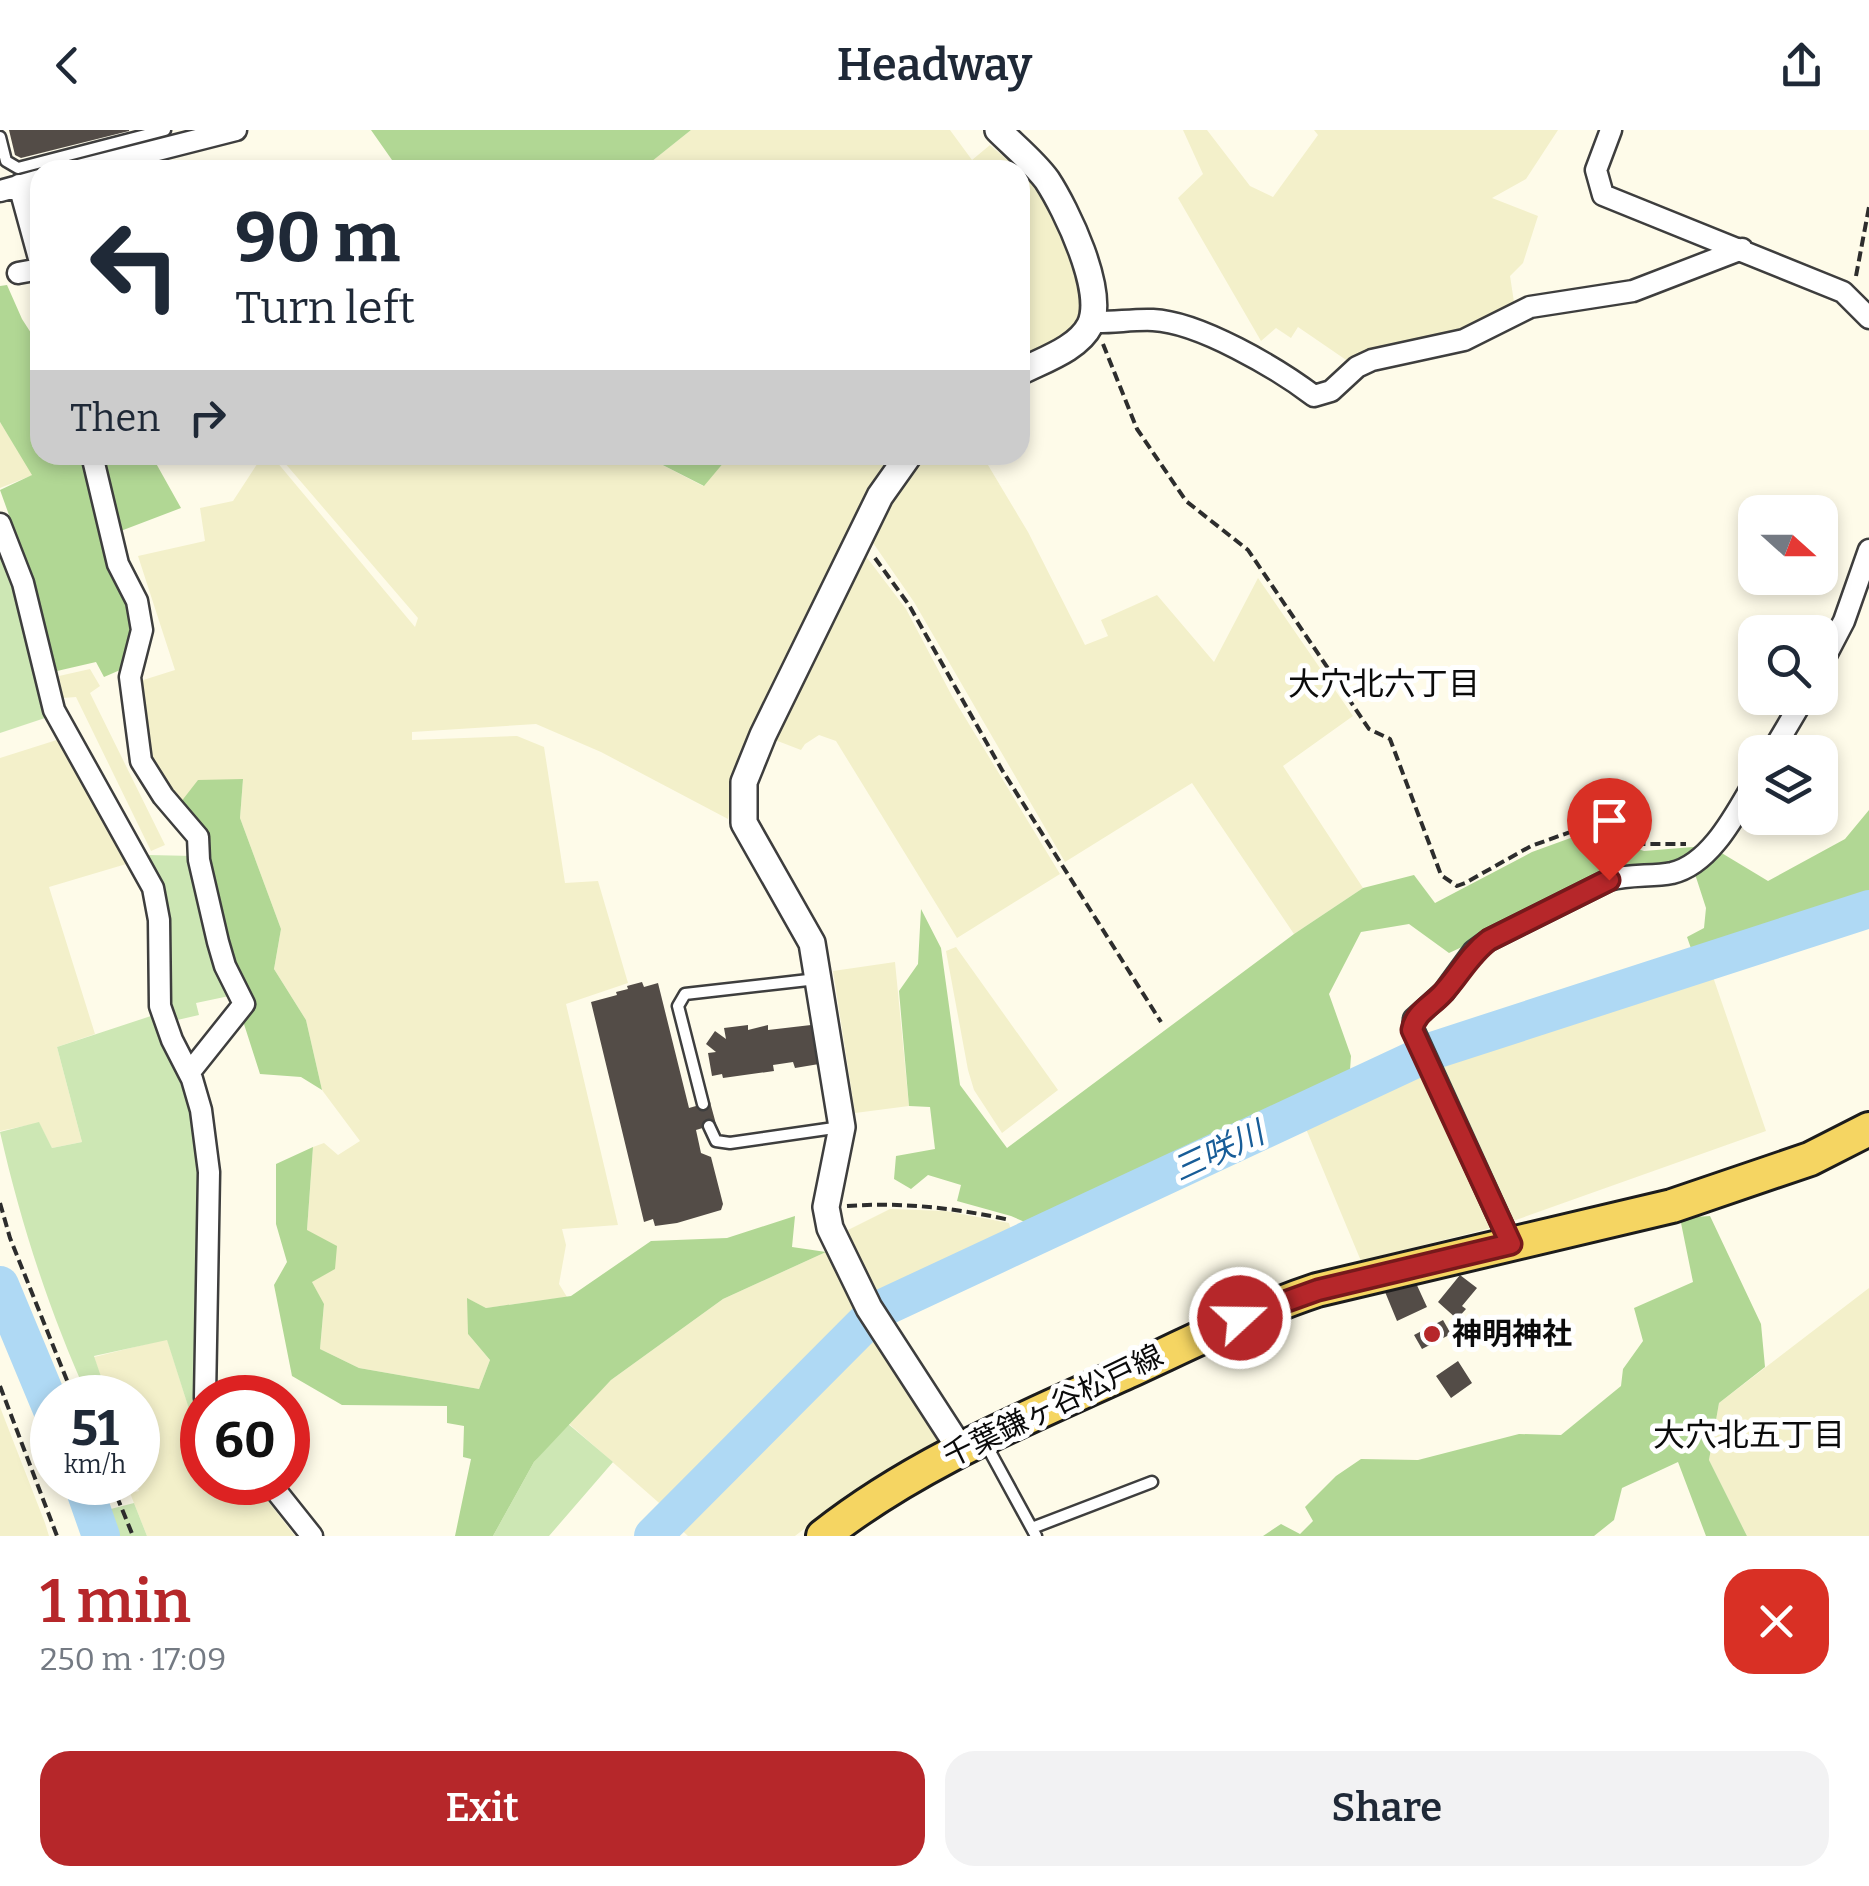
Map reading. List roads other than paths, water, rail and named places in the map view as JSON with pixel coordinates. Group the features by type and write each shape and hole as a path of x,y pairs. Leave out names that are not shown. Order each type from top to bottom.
{"main road":[{"name":"千葉鎌ヶ谷松戸線","path":"823,1536 902,1480 974,1449 1186,1342 1268,1307 1318,1290 1672,1206 1810,1159 1869,1129"}],"street":[{"path":"118,160 236,130"},
{"path":"998,130 1028,160"},
{"path":"1611,130 1596,170 1603,195 1843,292 1869,318"},
{"path":"1030,162 1046,178 1064,211 1089,276 1094,304 1091,322 1082,336 1030,367"},
{"path":"20,185 30,226"},
{"path":"1091,322 1157,320 1177,325 1253,356 1314,396 1322,396 1357,367 1372,360 1464,340 1530,307 1633,291 1742,249"},
{"path":"18,272 30,269"},
{"path":"94,465 118,564 137,601 142,630 130,677 141,761 163,796 198,837 199,860 218,942 244,1004 189,1073"},
{"path":"902,465 880,496 764,736 744,782 744,823 812,942 842,1127 826,1207 830,1228 869,1308 974,1449"},
{"path":"0,524 23,583 54,710 153,888 159,920 160,1006 201,1110 209,1172 205,1375"},
{"path":"1838,632 1869,550"},
{"path":"1511,1244 1412,1030 1414,1019 1444,992 1474,952 1489,940 1609,880 1626,875 1670,873 1691,866 1714,844 1738,807"},
{"path":"287,1505 312,1536"}],"lane":[{"path":"49,160 165,130"},
{"path":"0,137 6,161 18,168 30,165"},
{"path":"703,1104 678,1006 680,998 685,994 819,979"},
{"path":"709,1126 716,1141 730,1143 842,1127"},
{"path":"974,1449 1034,1532 1152,1482"}],"waterway":[{"name":"三咲川","path":"653,1536 878,1310 1435,1050 1869,909"},
{"path":"0,1285 37,1375"},
{"path":"90,1505 101,1536"}],"place":[{"name":"神明神社","path":"1432,1334"}],"district":[{"name":"大穴北六丁目","path":"1384,684"},
{"name":"大穴北五丁目","path":"1749,1435"}]}
